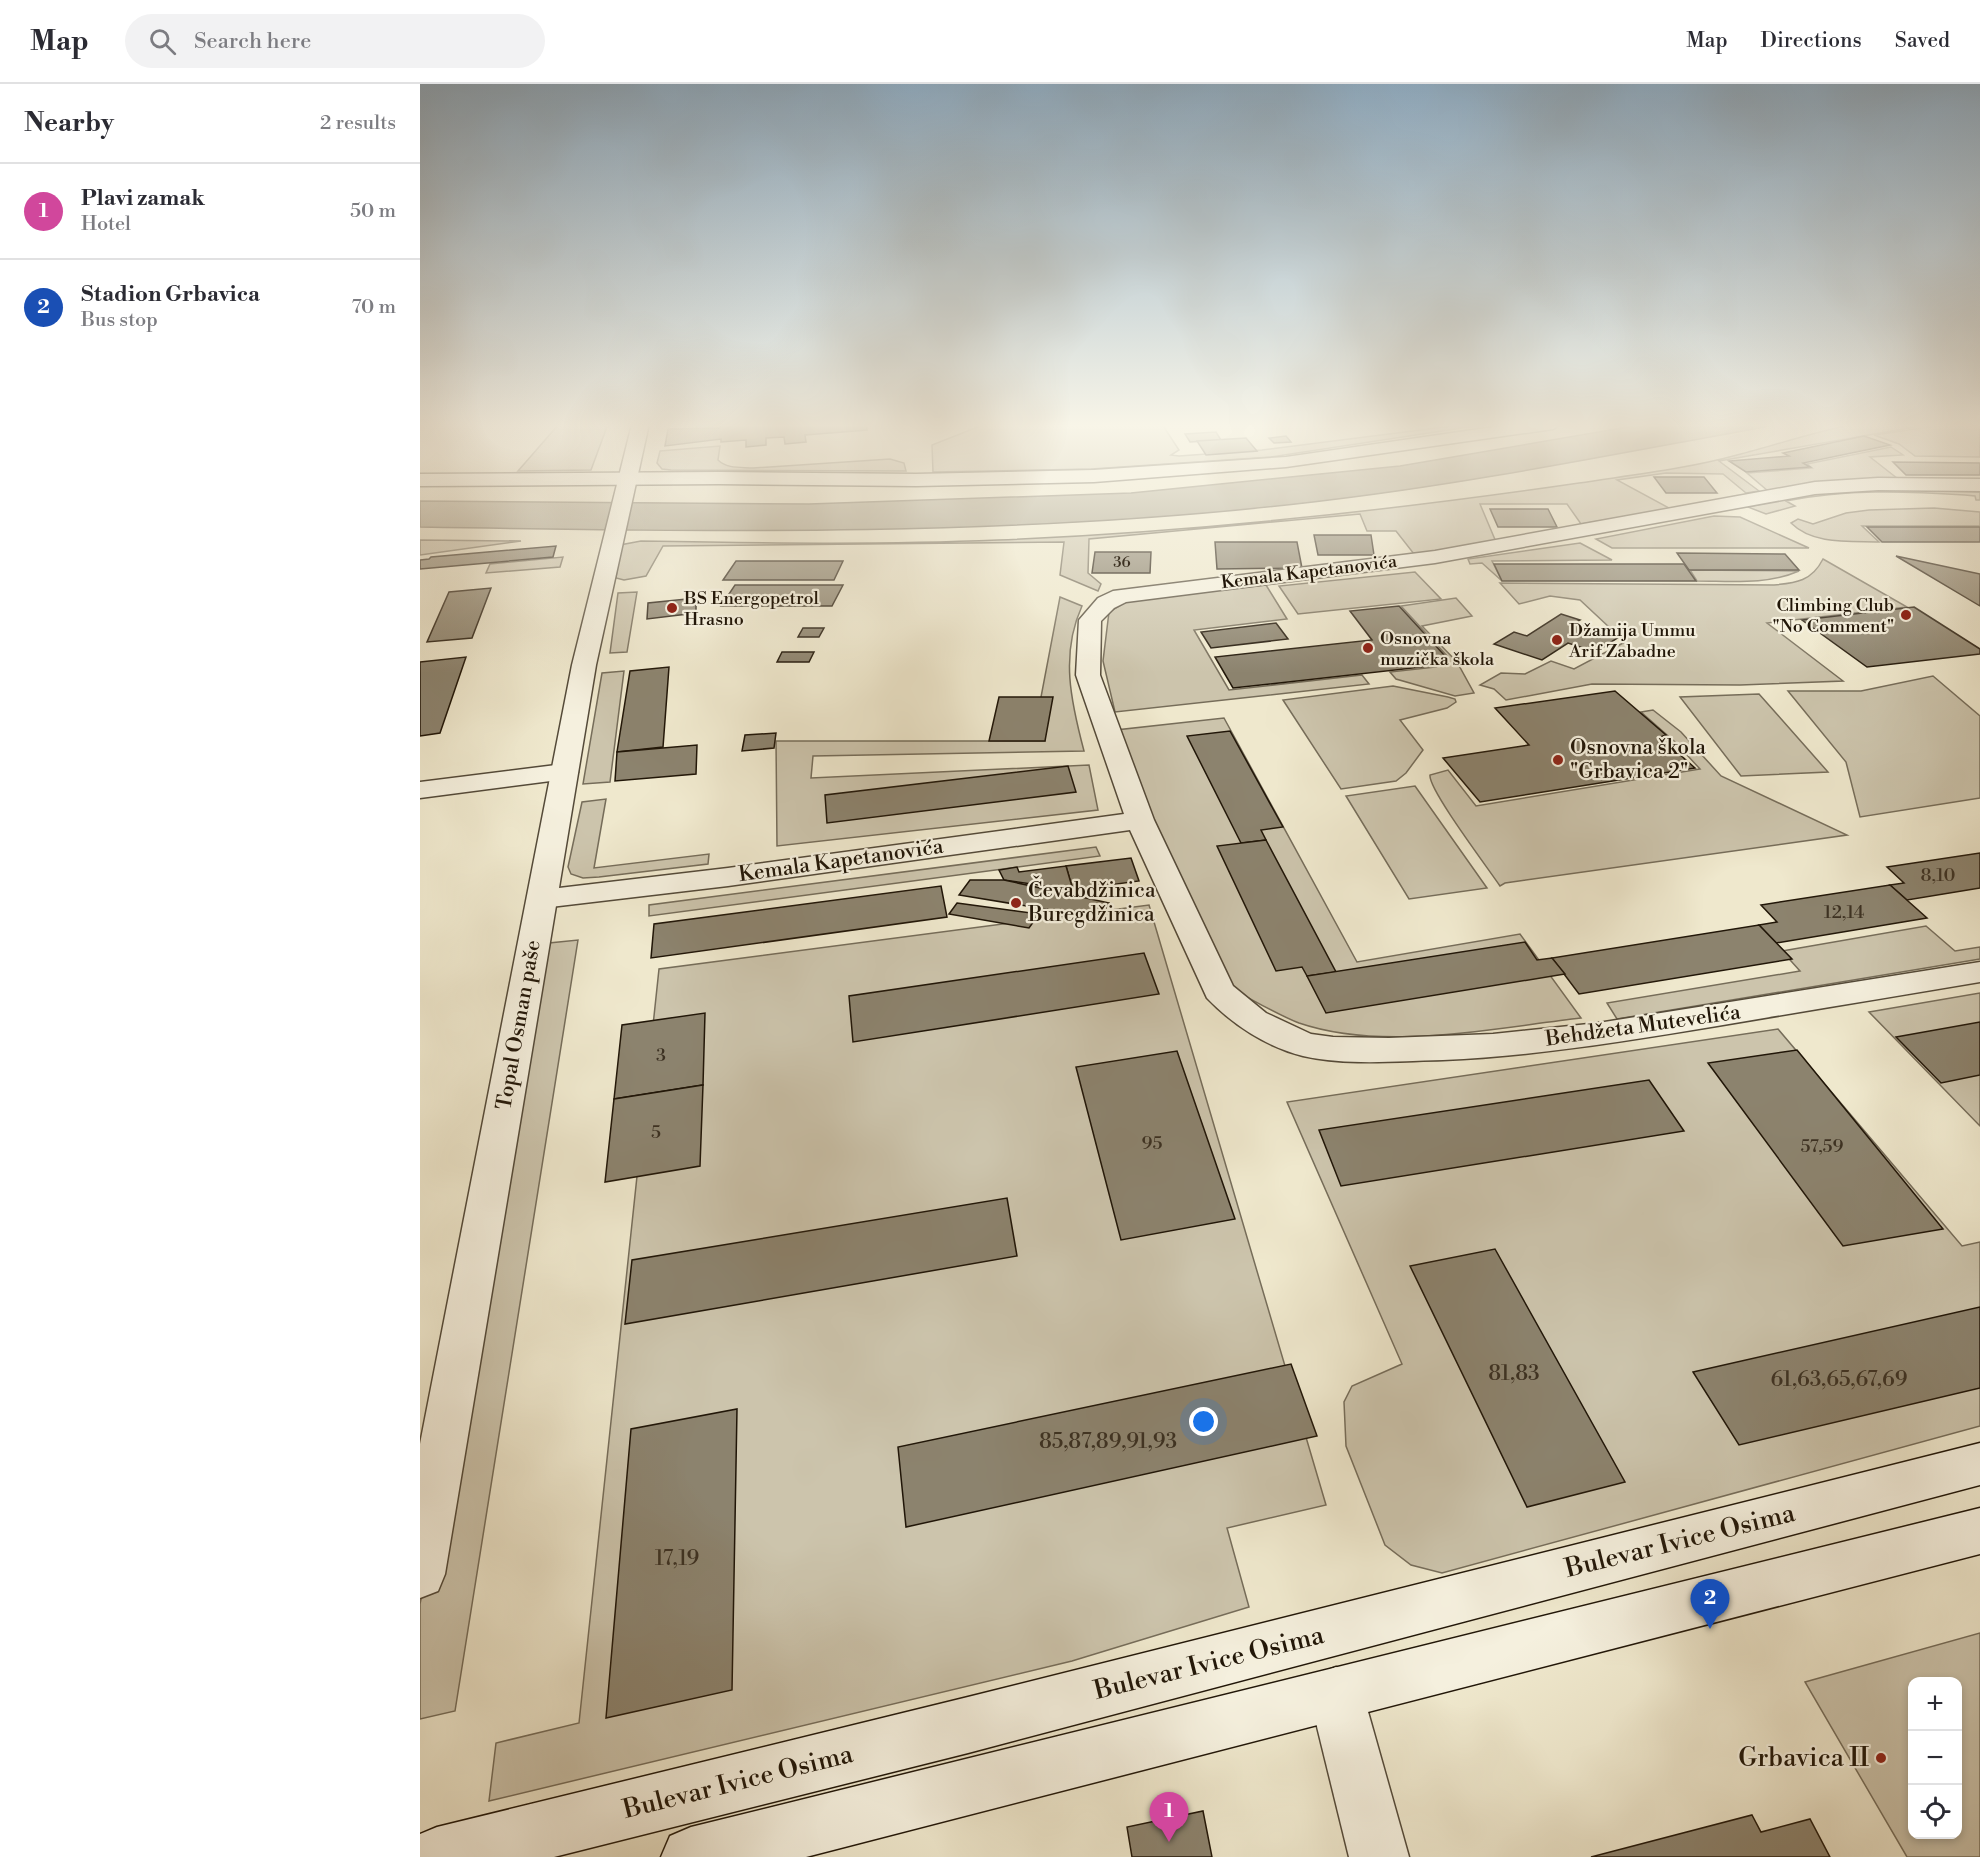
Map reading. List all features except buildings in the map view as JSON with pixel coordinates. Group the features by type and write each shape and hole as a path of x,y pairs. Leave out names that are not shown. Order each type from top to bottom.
{"street":[{"name":"Topal Osman paše","path":"420,1574 564,772 600,588 622,507"},
{"name":"Kemala Kapetanovića","path":"1303,1044 1254,1021 1237,1009 1219,991 1140,820 1088,675 1090,620 1106,603 1121,596 1435,557 1712,507"},
{"path":"420,790 564,772"},
{"name":"Kemala Kapetanovića","path":"542,899 740,875 1140,820"},
{"name":"Behdžeta Mutevelića","path":"1303,1044 1345,1050 1493,1046 1598,1034 1980,972"},
{"name":"Bulevar Ivice Osima","path":"437,1857 968,1725 1980,1464"},
{"path":"691,1857 1980,1532"},
{"path":"1336,1694 1379,1857"}],"shaded area":[{"path":"420,507 1265,507 1090,521 867,530 420,527"},
{"path":"1400,507 1481,507 1496,542 1414,554 1396,531 1367,531 1360,514 1089,539 1088,573 1101,584 1098,591 1060,575 1064,542 663,546 646,576 624,580 616,578 620,545 641,541 953,542 1144,532"},
{"path":"1569,507 1667,507 1671,509 1581,524"},
{"path":"1749,507 1792,507 1766,514"},
{"path":"1934,508 1980,512 1980,526 1862,526 1879,542 1856,542 1810,535 1791,523 1798,519 1813,524 1846,513 1869,510"},
{"path":"1714,516 1740,517 1809,548 1612,548 1596,539"},
{"path":"420,540 521,541 420,555"},
{"path":"1580,543 1612,560 1492,561 1502,581 1482,563 1470,564 1468,559"},
{"path":"563,557 560,567 486,573 490,564"},
{"path":"1823,559 1907,607 1767,623 1843,681 1740,685 1592,684 1506,700 1494,689 1480,685 1501,673 1525,674 1551,661 1574,669 1625,642 1580,600 1550,596 1519,604 1500,583 1774,585 1803,580 1814,572"},
{"path":"1690,570 1799,571 1774,578 1736,582 1697,581"},
{"path":"1415,572 1441,599 1298,614 1279,586"},
{"path":"1266,585 1287,619 1194,630 1229,690 1362,675 1369,684 1115,712 1103,661 1109,612 1126,602 1143,598"},
{"path":"637,592 627,652 610,653 618,593"},
{"path":"1060,597 1082,606 1071,642 1070,678 1075,714 1084,751 813,756 811,778 1089,765 1098,810 777,846 776,741 1045,741 1041,697"},
{"path":"1456,598 1472,616 1422,626 1457,662 1474,693 1455,696 1396,679 1390,672 1436,667 1430,659 1448,657 1401,606"},
{"path":"624,671 610,782 583,784 602,673"},
{"path":"1933,676 1980,716 1980,798 1860,817 1846,762 1788,691 1861,691"},
{"path":"1393,686 1448,697 1455,699 1456,702 1447,708 1400,720 1423,750 1406,773 1396,781 1341,789 1283,700"},
{"path":"1759,694 1828,772 1741,776 1680,697"},
{"path":"1653,710 1681,732 1721,776 1847,835 1505,883 1500,886 1448,812 1438,796 1430,775 1448,770 1476,806 1700,769 1675,742 1641,712"},
{"path":"1224,718 1357,962 1520,934 1581,1018 1476,1032 1402,1037 1367,1036 1332,1032 1299,1023 1222,984 1116,730"},
{"path":"1415,786 1487,888 1409,899 1346,796"},
{"path":"606,799 594,868 709,854 708,864 599,877 583,878 571,874 568,867 582,802"},
{"path":"1096,847 1100,856 649,916 649,905"},
{"path":"1149,905 1326,1505 1227,1528 1249,1607 1072,1661 489,1801 496,1743 579,1723 659,969"},
{"path":"1926,926 1955,951 1980,947 1980,959 1617,1019 1607,1003 1800,971 1782,951"},
{"path":"578,940 455,1711 420,1719 420,1604 549,943"},
{"path":"1980,993 1980,1126 1869,1012"},
{"path":"1778,1029 1962,1246 1980,1242 1980,1426 1442,1573 1411,1565 1385,1545 1346,1446 1344,1402 1352,1386 1402,1364 1287,1102"},
{"name":"Grbavica II","path":"1980,1633 1980,1857 1907,1857 1805,1682"}],"place":[{"name":"BS Energopetrol Hrasno","path":"672,608"},
{"name":"Climbing Club \"No Comment\"","path":"1906,615"},
{"name":"Džamija Ummu Arif Zabadne","path":"1557,640"},
{"name":"Osnovna muzička škola","path":"1368,648"},
{"name":"Osnovna škola \"Grbavica 2\"","path":"1558,760"},
{"name":"Čevabdžinica Buregdžinica","path":"1016,903"},
{"name":"Stadion Grbavica","path":"1710,1629"},
{"name":"Grbavica II","path":"1881,1758"},
{"name":"Plavi zamak","path":"1169,1842"}]}
